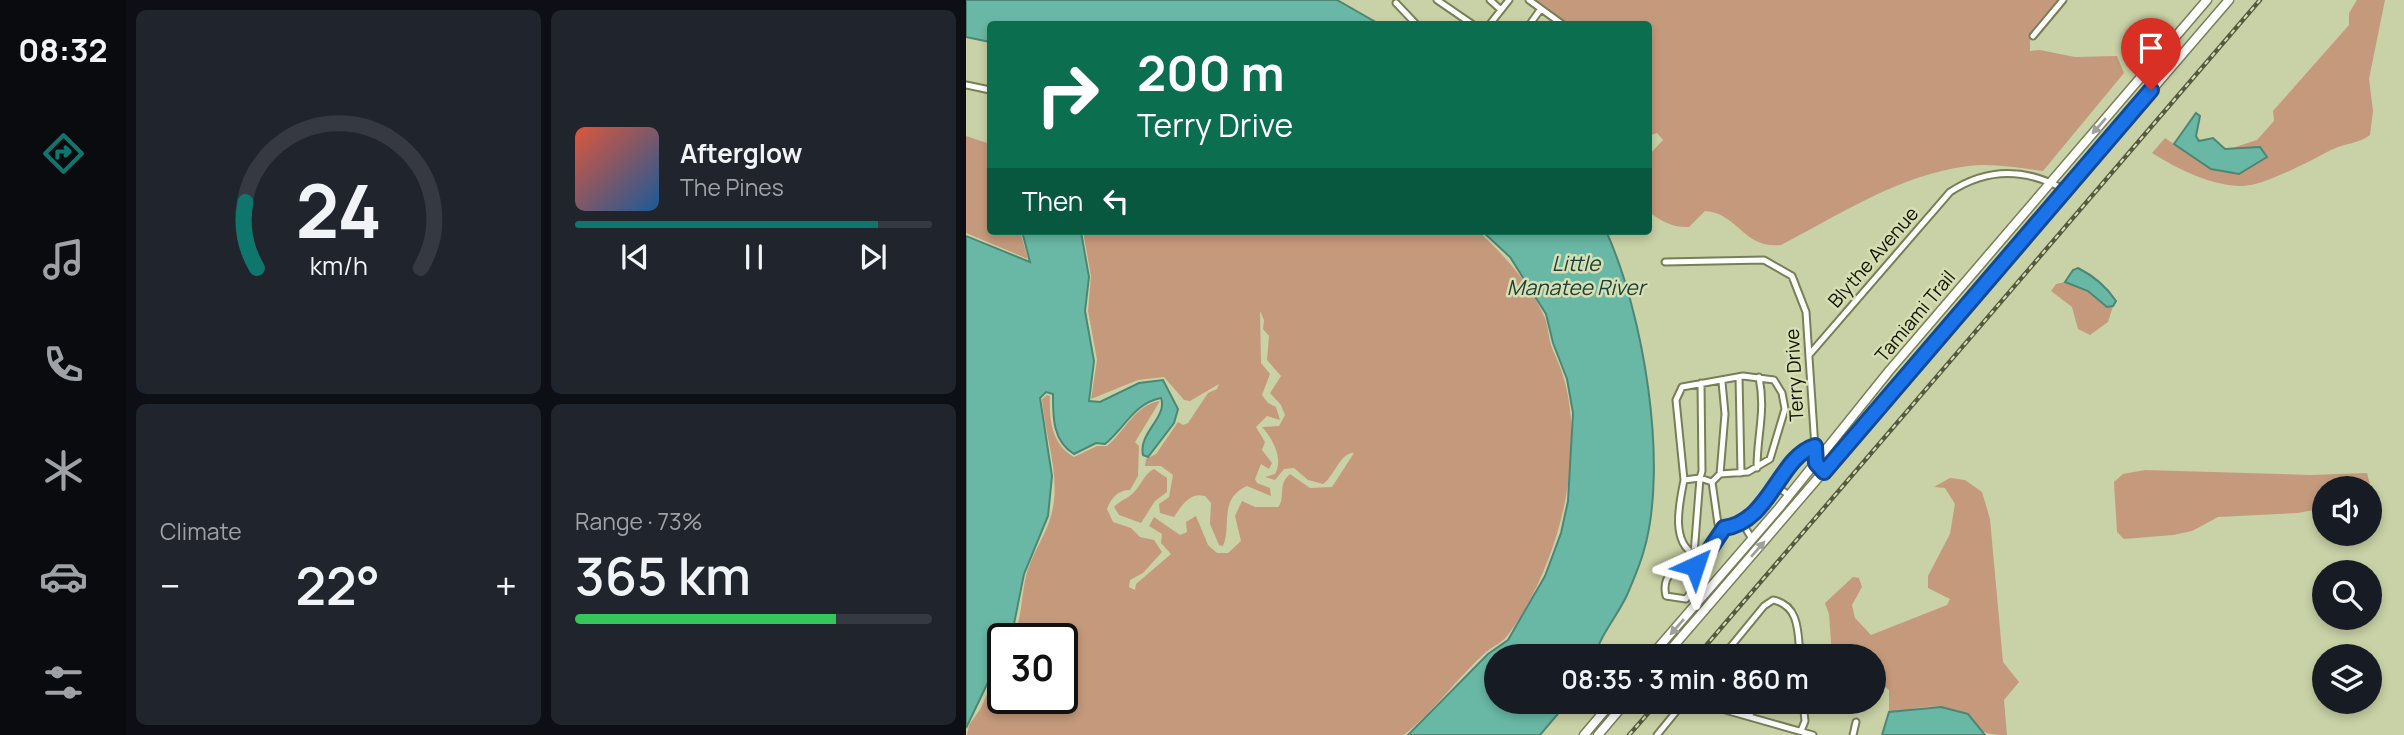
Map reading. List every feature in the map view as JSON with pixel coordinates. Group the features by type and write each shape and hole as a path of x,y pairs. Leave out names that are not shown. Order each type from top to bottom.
{"main road":[{"name":"Tamiami Trail","path":"1661,644 1816,463 1889,371 2209,0"},
{"name":"Tamiami Trail","path":"1675,644 2229,0"},
{"path":"1584,735 1606,714"},
{"path":"1598,735 1611,714"}],"street":[{"path":"1437,0 1468,21"},
{"path":"1490,0 1501,10"},
{"path":"1492,21 1509,0"},
{"path":"1529,0 1558,21"},
{"path":"2033,36 2063,0"},
{"path":"2209,0 2220,10"},
{"path":"1396,3 1413,21"},
{"path":"1532,21 1540,9"},
{"path":"966,85 987,89"},
{"name":"Blythe Avenue","path":"1809,355 1950,192 1986,174 2020,172 2051,182"},
{"path":"2051,182 2066,190"},
{"name":"Terry Drive","path":"1665,262 1764,260 1792,276 1806,312 1816,463"},
{"path":"1720,474 1741,473 1757,468 1773,455 1785,409 1782,393 1774,380 1759,377 1739,377 1722,382 1685,385 1677,394 1684,480 1678,519 1686,547 1695,555 1706,555 1724,528 1743,524 1777,487 1804,449 1815,446"},
{"path":"1739,377 1741,473"},
{"path":"1757,468 1756,447 1764,404 1759,377"},
{"path":"1722,382 1724,415 1720,474 1712,482 1715,517 1724,528"},
{"path":"1695,566 1681,566 1670,574 1664,588 1666,596 1686,599 1697,583 1695,555 1700,478 1701,383"},
{"path":"1816,463 1824,472"},
{"path":"1684,480 1700,478 1712,482"},
{"path":"1777,487 1789,495"},
{"path":"1743,524 1752,539"},
{"path":"1734,644 1764,606 1773,600 1782,602 1793,614 1798,644"},
{"path":"1657,735 1674,714"},
{"path":"1742,714 1814,735"},
{"path":"1801,731 1804,714"},
{"path":"1853,735 1856,722"}],"shaded area":[{"path":"1534,0 2062,0 2030,39 2030,51 2040,50 2075,57 2117,56 2124,73 2043,171 1986,165 1943,171 1871,197 1781,245 1768,245 1749,237 1716,213 1705,211 1689,227 1668,223 1652,214 1652,152 1663,140 1657,133 1652,135 1652,21 1564,21"},
{"path":"2357,0 2385,0 2369,79 2373,111 2370,135 2331,150 2274,178 2242,186 2207,180 2152,153 2165,138 2211,169 2239,174 2266,157 2259,147 2229,149 2257,140 2274,121 2273,111 2349,25 2349,13"},
{"path":"966,136 987,143 987,235 1021,235 1028,259 966,233"},
{"path":"1084,235 1482,235 1506,259 1537,302 1546,321 1551,345 1564,379 1570,410 1572,444 1569,478 1553,547 1540,580 1507,636 1498,644 1484,644 1484,654 1404,735 967,735 969,725 987,694 987,714 1078,714 1078,623 1018,623 1028,568 1048,524 1054,501 1054,472 1042,399 1047,395 1050,396 1051,422 1056,438 1066,452 1074,457 1097,446 1107,446 1144,407 1160,401 1135,442 1139,446 1138,476 1130,490 1116,495 1107,509 1113,522 1131,528 1140,537 1154,540 1162,552 1143,573 1130,580 1129,587 1135,590 1136,584 1171,554 1161,543 1162,534 1149,526 1154,517 1180,535 1187,532 1186,522 1196,516 1208,545 1217,553 1228,553 1241,541 1235,516 1242,501 1255,507 1278,507 1284,482 1290,474 1310,488 1332,487 1354,453 1341,460 1323,484 1308,480 1294,468 1284,469 1275,480 1265,477 1275,474 1278,461 1273,442 1262,427 1279,426 1285,415 1281,405 1270,393 1281,376 1267,360 1269,336 1263,329 1264,320 1260,311 1261,363 1270,374 1262,395 1268,403 1276,407 1280,420 1267,416 1256,427 1265,442 1262,450 1272,463 1269,469 1261,464 1255,479 1257,483 1270,488 1271,496 1247,486 1238,491 1229,505 1223,546 1219,545 1210,524 1211,503 1205,496 1191,498 1174,517 1160,513 1159,504 1169,497 1173,475 1161,466 1145,466 1146,459 1156,454 1178,422 1183,425 1188,423 1208,393 1217,389 1219,384 1190,401 1184,400 1164,377 1138,380 1091,399 1097,360 1088,311 1091,276"},
{"path":"2065,282 2088,291 2107,307 2113,306 2108,322 2090,335 2078,329 2072,307 2051,291 2056,284"},
{"path":"1154,469 1167,478 1167,492 1155,501 1141,523 1119,515 1114,507 1132,494"},
{"path":"2145,470 2310,475 2367,473 2368,476 2312,476 2312,510 2218,517 2192,531 2124,539 2117,532 2114,482 2123,474"},
{"path":"1950,478 1965,480 1982,492 1990,519 2003,662 2019,682 2004,700 2007,735 1982,731 1948,708 1931,707 1889,712 1886,644 1831,644 1829,614 1825,603 1853,577 1859,578 1862,587 1852,605 1855,618 1871,635 1947,605 1950,599 1928,588 1928,576 1950,534 1955,504 1945,488 1934,487"}],"water":[{"path":"966,0 1337,0 1374,21 987,21 987,41 966,37"},
{"path":"2196,113 2200,116 2196,136 2199,141 2213,138 2225,149 2260,147 2267,157 2239,174 2211,169 2174,144"},
{"path":"1023,235 1082,235 1089,277 1085,311 1094,361 1089,401 1100,402 1139,383 1163,380 1178,409 1174,423 1148,457 1143,455 1143,447 1160,412 1161,398 1136,411 1105,444 1096,443 1074,454 1061,442 1055,427 1053,394 1046,392 1040,398 1052,476 1048,516 1024,574 1014,623 987,623 987,684 966,728 966,236 1030,262"},
{"name":"Little Manatee River","path":"1486,235 1608,235 1631,303 1641,345 1653,433 1654,475 1651,515 1644,550 1623,603 1600,644 1502,644 1508,640 1545,576 1561,533 1568,501 1573,413 1567,379 1553,343 1546,314 1510,257"},
{"path":"2078,268 2108,291 2116,301 2113,306 2107,307 2088,291 2065,282 2073,270"},
{"name":"Little Manatee River","path":"1484,658 1484,714 1558,714 1540,735 1408,735"},
{"path":"1941,707 1968,714 1985,735 1882,735 1889,712"}],"railway":[{"path":"1707,644 2260,0"},
{"path":"1629,735 1647,714"}],"route":[{"path":"1695,566 1696,557 1706,555 1710,551 1724,528 1743,524 1777,487 1804,449 1815,446 1816,463 1824,472 2151,90"}]}
